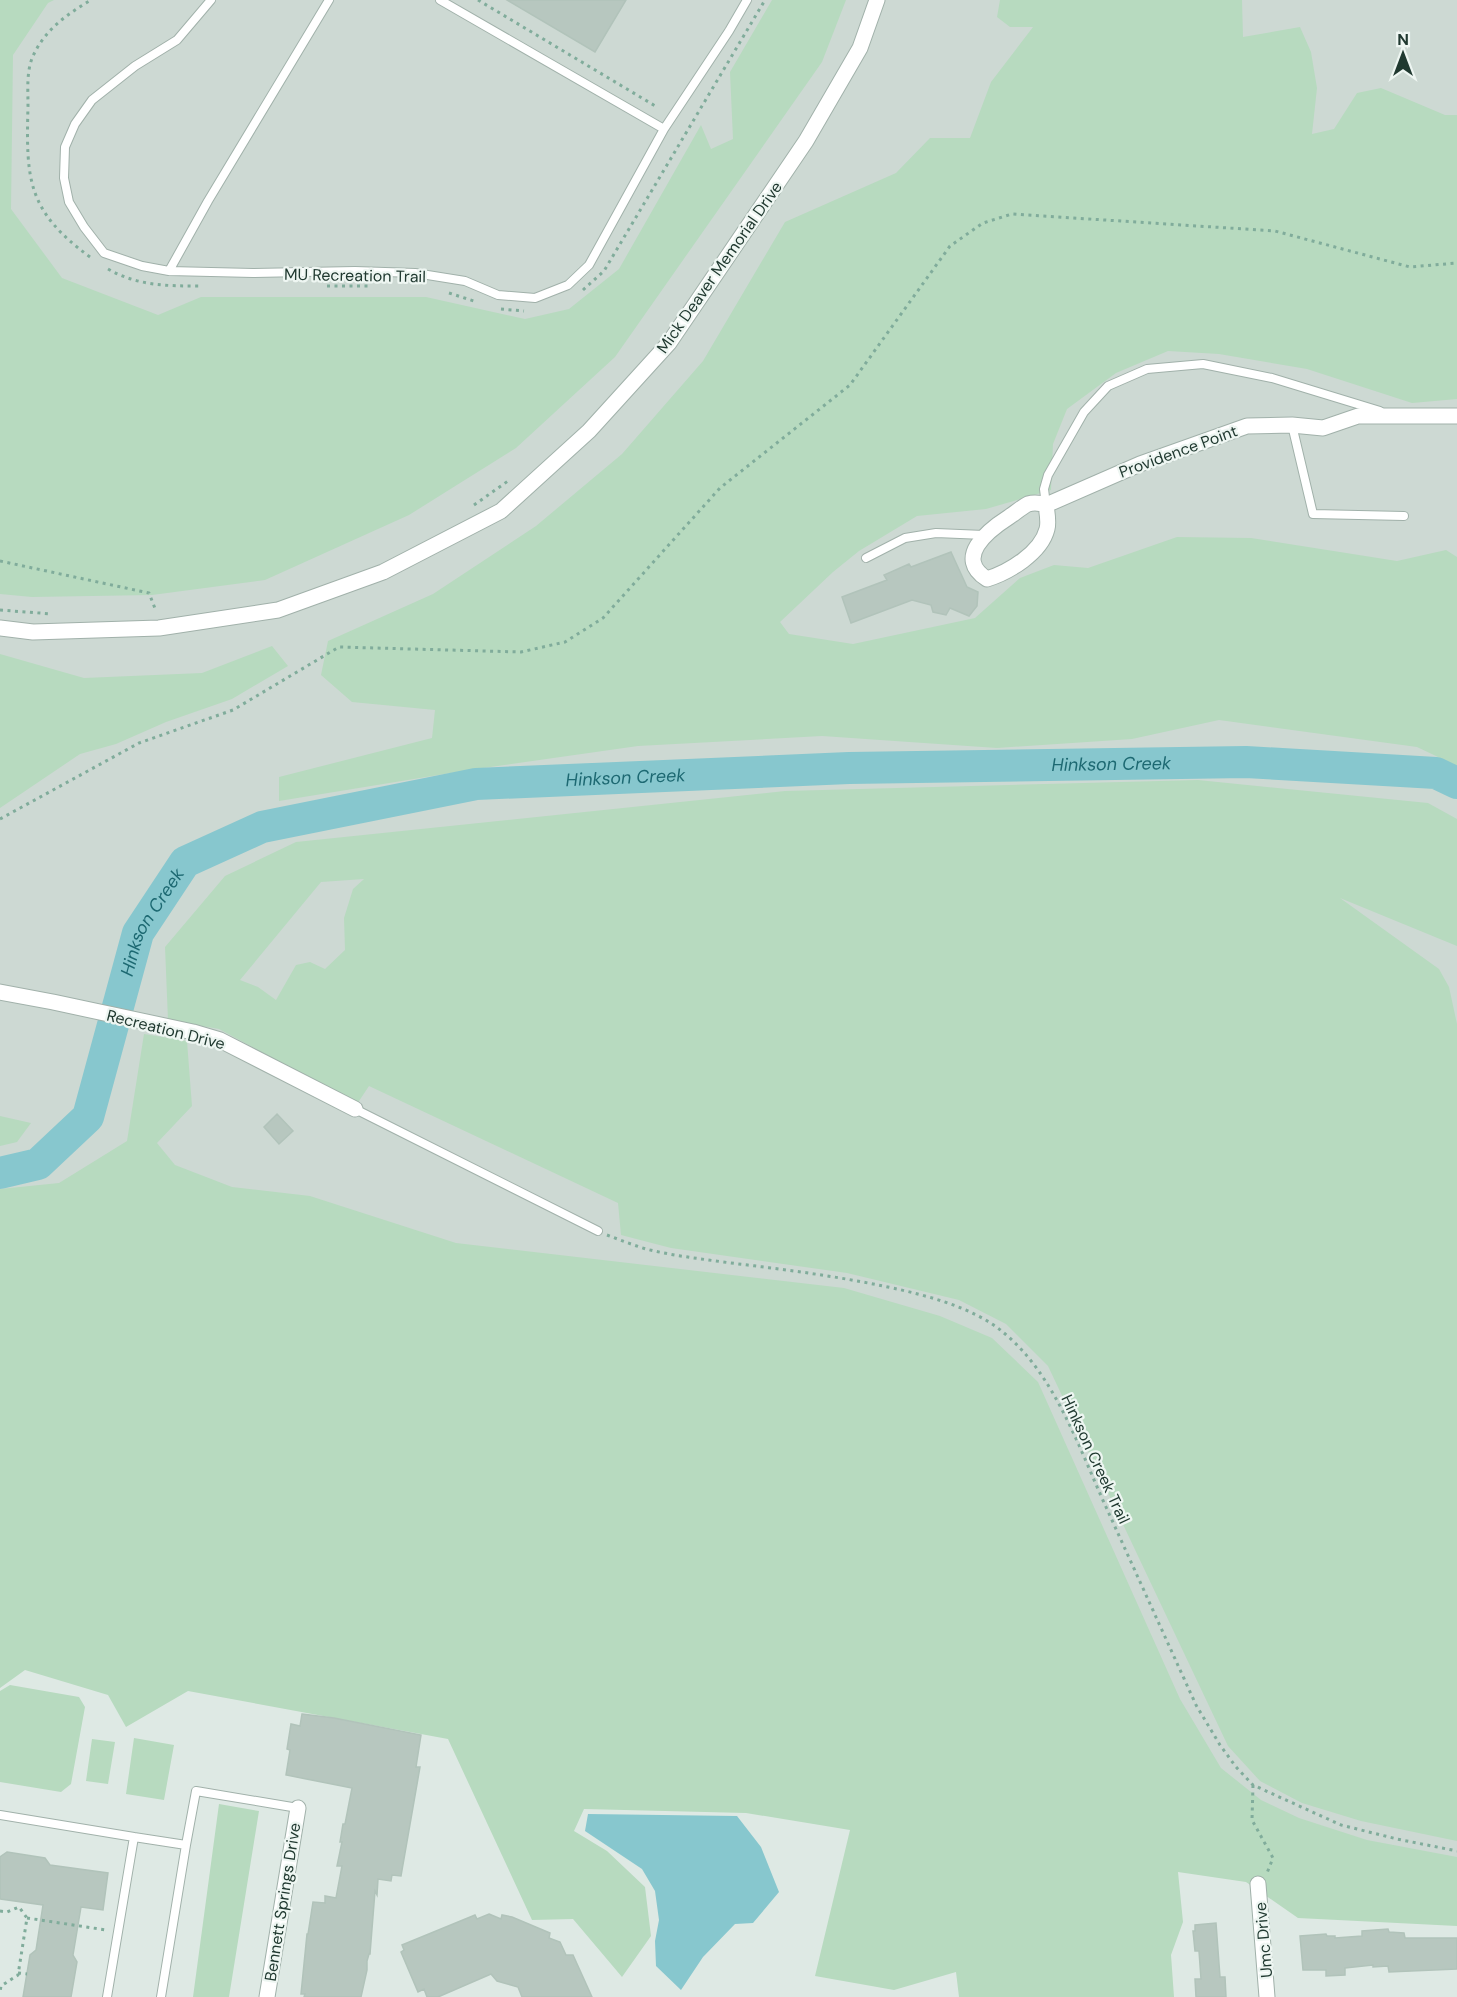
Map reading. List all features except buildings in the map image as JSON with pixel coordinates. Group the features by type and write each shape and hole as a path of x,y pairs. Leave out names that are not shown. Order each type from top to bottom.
{"street":[{"name":"Mick Deaver Memorial Drive","path":"0,628 33,632 159,628 278,610 383,572 501,510 589,431 669,343 806,141 860,48 877,0"},
{"name":"Providence Point","path":"1046,505 1047,529 1029,557 1002,575 987,579 977,573 973,563 973,552 986,534 1029,504 1046,505 1140,464 1247,426 1292,425 1323,428 1358,416 1390,414 1457,416"},
{"name":"Recreation Drive","path":"0,992 193,1032 220,1040 356,1109"},
{"name":"Bennett Springs Drive","path":"267,1997 298,1808"},
{"name":"Umc Drive","path":"1258,1884 1268,1997"}],"lane":[{"path":"211,0 177,40 135,66 92,100 75,124 65,147 64,178 69,202 84,228 104,253 142,266 169,270 253,273 356,271 415,273 465,281 498,295 535,298 568,285 589,265 664,129 747,0"},
{"path":"169,270 232,160 329,0"},
{"path":"440,0 664,129"},
{"path":"1046,505 1044,489 1048,474 1084,412 1108,386 1147,369 1203,364 1272,378 1390,414"},
{"path":"1292,425 1313,514 1404,516"},
{"path":"866,558 905,538 936,533 986,534"},
{"path":"356,1109 598,1231"},
{"path":"161,1997 196,1791 298,1808"},
{"path":"0,1815 186,1845"},
{"path":"107,1997 134,1838"}],"path":[{"path":"91,0 73,10 59,22 45,35 34,52 29,67 27,119 30,181 36,197 45,214 58,230 97,262"},
{"path":"478,0 657,107"},
{"path":"579,292 604,271 765,0"},
{"path":"0,819 140,743 232,710 339,647 521,652 565,642 603,618 720,488 850,385 950,246 983,222 1012,214 1275,231 1410,267 1457,263"},
{"path":"106,268 138,281 159,286 205,286"},
{"name":"MU Recreation Trail","path":"322,286 378,286"},
{"name":"MU Recreation Trail","path":"448,292 480,303"},
{"path":"497,308 530,310"},
{"path":"466,511 510,479"},
{"path":"0,561 149,593 156,614 164,613"},
{"name":"Hinkson Creek Trail","path":"598,1231 644,1248 680,1256 845,1278 886,1286 957,1307 980,1317 1002,1331 1023,1350 1041,1372 1070,1428 1196,1705 1236,1767 1253,1785 1341,1825 1457,1851"},
{"path":"1253,1785 1252,1820 1273,1858 1269,1869 1258,1884"},
{"path":"20,1902 19,1907 27,1918 118,1932"},
{"path":"0,1911 7,1912 19,1907"},
{"path":"0,1992 0,1984 18,1975 27,1918"},
{"path":"18,1973 27,1974"}],"shaded area":[{"path":"0,0 1457,0 1457,1907 0,1643"}],"green space":[{"path":"0,0 54,0 48,3 13,55 11,209 62,278 158,315 201,297 426,297 525,319 569,309 619,269 701,125 711,149 733,139 730,72 772,0 846,0 822,62 615,357 516,448 409,515 265,580 152,595 32,597 0,594"},
{"path":"1000,0 1242,0 1243,37 1300,27 1311,52 1317,88 1312,134 1334,129 1357,93 1381,88 1445,115 1457,115 1457,399 1412,403 1307,369 1219,354 1168,351 1116,373 1067,409 1053,444 1051,490 986,509 917,516 859,551 780,622 789,634 853,644 975,618 1020,578 1054,565 1088,568 1177,537 1251,538 1397,561 1446,550 1457,557 1457,766 1417,747 1219,720 1132,739 997,748 822,736 638,746 469,770 279,801 279,777 432,738 435,710 352,702 321,675 328,641 433,594 536,526 622,454 703,361 785,222 896,173 930,138 970,138 991,82 1033,27 1010,27 997,17"},
{"path":"272,646 288,666 232,699 166,722 116,744 80,754 0,808 0,654 84,678 202,673"},
{"path":"1198,780 1428,803 1457,819 1457,946 1340,898 1439,969 1449,987 1457,1024 1457,1841 1361,1821 1302,1803 1260,1781 1228,1746 1048,1366 1006,1324 959,1300 847,1273 671,1248 621,1235 618,1203 369,1086 357,1104 219,1029 168,1020 165,947 225,876 296,842 785,791","holes":["364,879 353,889 344,918 345,950 325,969 310,962 296,965 276,1000 258,987 240,980 321,882"]},
{"path":"144,1034 187,1041 192,1106 157,1143 175,1165 232,1187 310,1196 456,1243 844,1288 940,1316 992,1338 1038,1382 1180,1699 1221,1768 1261,1800 1299,1818 1367,1840 1457,1857 1457,1926 1298,1918 1246,1882 1178,1872 1183,1922 1171,1955 1174,1997 959,1997 956,1972 894,1990 815,1976 850,1830 746,1813 584,1809 574,1831 607,1851 645,1887 651,1936 622,1977 573,1919 532,1920 448,1739 188,1691 126,1727 108,1695 25,1670 0,1688 0,1189 59,1183 127,1141"},
{"path":"0,1116 31,1123 17,1142 0,1146"},
{"path":"10,1685 79,1697 85,1707 71,1784 61,1792 0,1782 0,1691"},
{"path":"134,1738 174,1745 164,1800 126,1794"},
{"path":"92,1739 115,1742 108,1784 86,1781"},
{"path":"219,1804 259,1811 229,1997 193,1997"}],"water":[{"path":"588,1814 737,1816 761,1847 779,1892 753,1923 735,1924 703,1957 681,1990 656,1966 655,1941 659,1920 655,1891 642,1869 585,1831"}],"waterway":[{"name":"Hinkson Creek","path":"0,1173 38,1164 88,1117 138,933 185,862 262,827 476,784 849,768 1246,762 1436,773 1457,783"}]}
